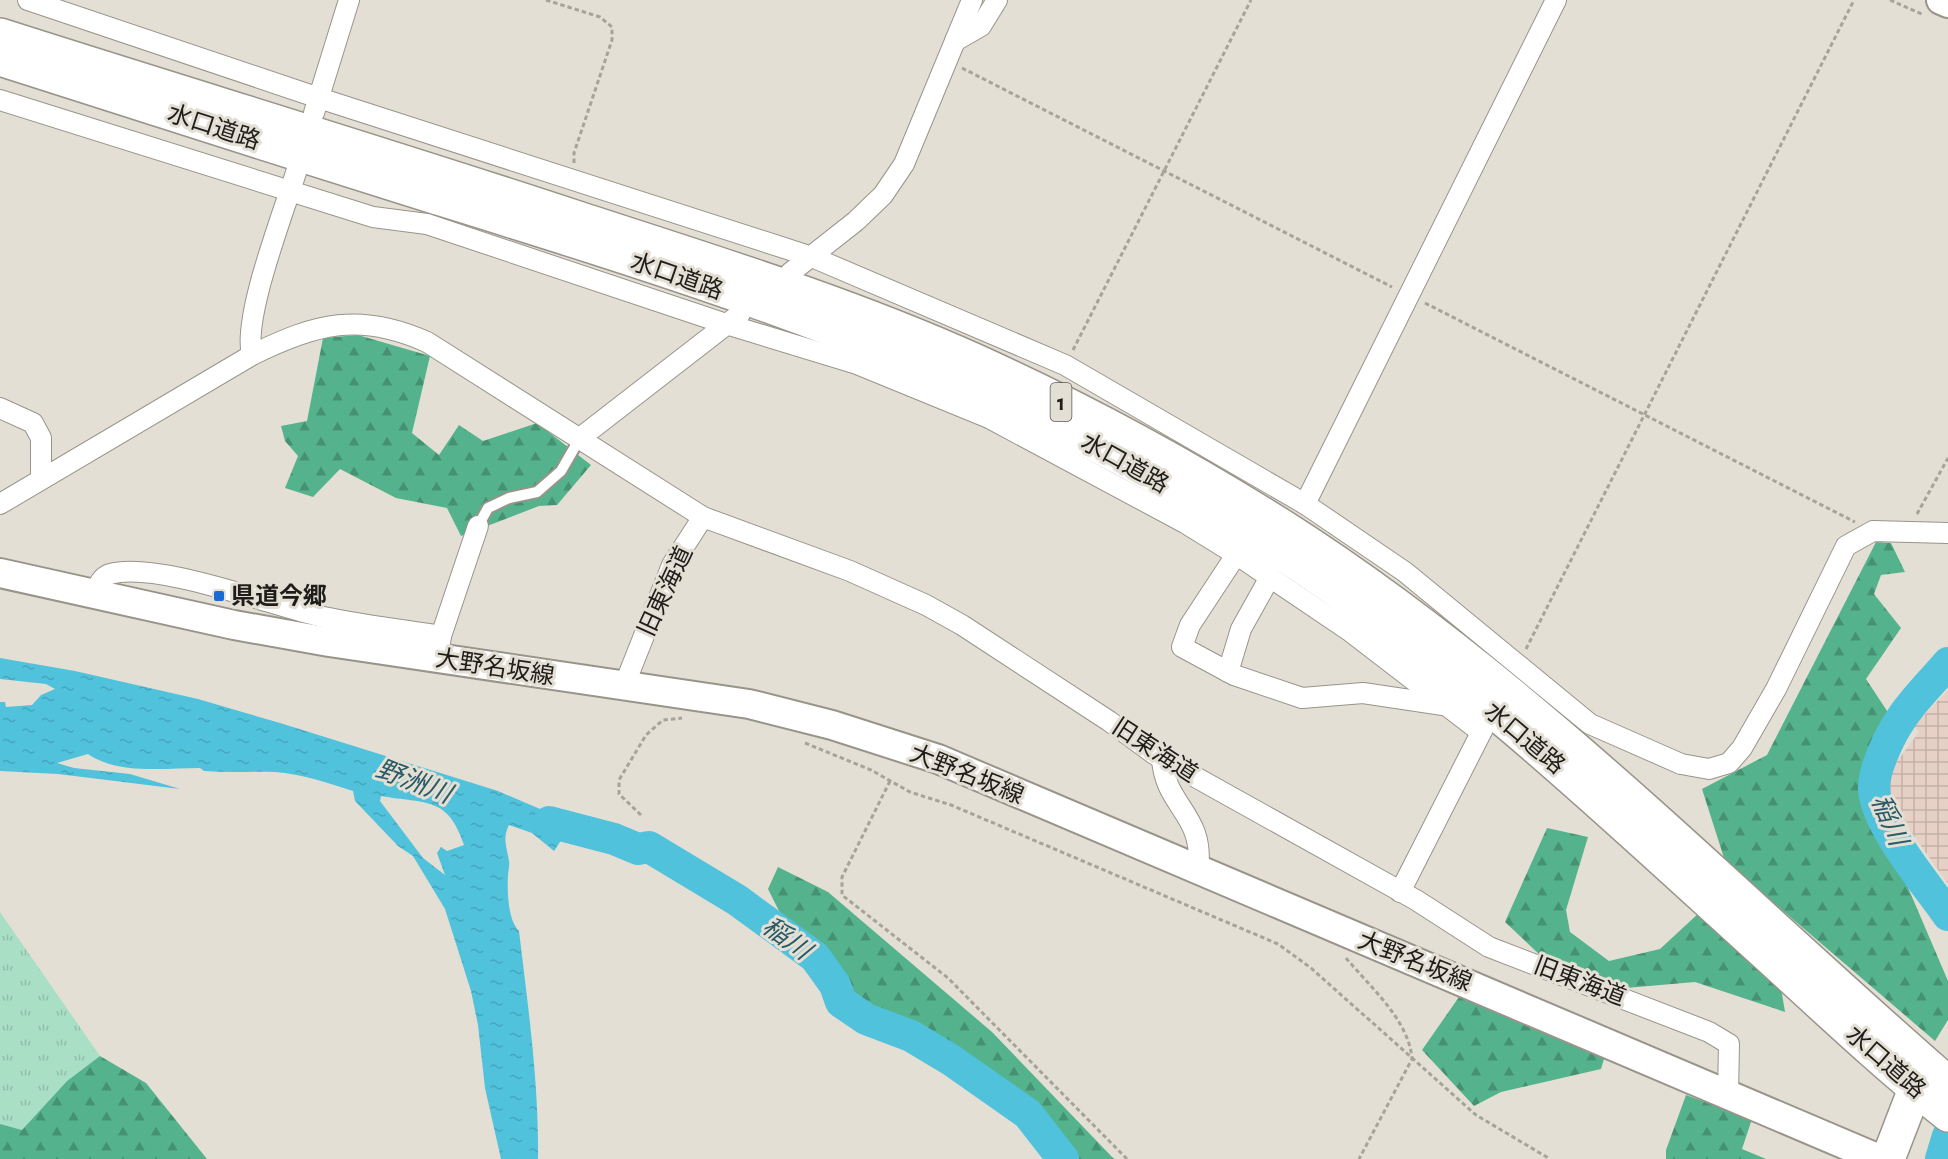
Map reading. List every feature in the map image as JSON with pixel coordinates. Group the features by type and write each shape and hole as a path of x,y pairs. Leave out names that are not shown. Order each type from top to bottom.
{"highway":[{"name":"水口道路","path":"0,35 527,201 861,314 970,358 1111,428 1281,526 1410,615 1472,663 1643,808 1947,1103"},
{"name":"水口道路","path":"0,59 508,220 805,319 943,375 1059,427 1228,522 1309,572 1392,631 1483,702 1573,779 1915,1089 1947,1103"},
{"path":"1888,1159 1915,1089"}],"main road":[{"name":"大野名坂線","path":"0,573 234,625 440,647 624,686 749,704 832,725 938,759 1879,1159"}],"street":[{"path":"28,0 316,106 575,180 812,256 1065,365 1305,504 1405,572 1515,671 1590,724 1681,764 1709,769 1729,763 1742,748 1776,689 1846,546 1873,531 1948,533"},
{"path":"316,106 349,0"},
{"path":"790,273 883,195 904,164 972,0"},
{"path":"955,41 981,26 997,0"},
{"path":"1305,504 1556,0"},
{"path":"0,100 373,217 427,224 733,319 857,364 989,418 1185,523 1351,632 1446,705 1483,728 1430,837 1400,892"},
{"path":"252,355 249,341 252,315 298,163"},
{"path":"580,438 733,319"},
{"path":"0,504 252,355 292,335 318,328 371,324 404,332 427,342 704,517"},
{"path":"0,408 33,423 41,438 40,479"},
{"name":"旧東海道","path":"624,686 672,565 704,517 850,570 926,605 1000,648 1162,759 1400,892 1489,946 1709,1032 1729,1044 1728,1094"},
{"path":"440,647 478,526"},
{"path":"1236,555 1190,625 1182,647 1228,672 1302,698 1363,693 1446,705"},
{"path":"1228,672 1241,629 1270,577"},
{"path":"1162,759 1163,777 1195,827 1201,849 1198,869"}],"lane":[{"path":"478,526 488,508 509,498 537,492 561,471 580,438"}],"path":[{"path":"546,0 600,17 612,27 612,40 574,153 575,180"},
{"path":"1065,365 1251,0"},
{"path":"1515,671 1854,0"},
{"path":"1890,0 1939,7"},
{"path":"946,60 1873,531"},
{"path":"1905,532 1924,506 1948,458"},
{"path":"641,814 619,794 619,780 646,735 663,720 682,718"},
{"path":"803,743 871,770 910,792 951,805 1278,944 1311,968 1476,1115 1550,1159"},
{"path":"890,781 842,877 842,895 948,978 1127,1159"},
{"path":"1343,954 1399,1021 1411,1041 1412,1059 1359,1159"}],"shaded area":[{"path":"1948,690 1948,884 1895,809 1889,790 1892,768 1919,732 1914,726"}],"green space":[{"path":"358,335 430,356 412,433 439,455 459,425 483,441 537,423 591,465 557,505 539,506 461,536 447,508 396,498 340,469 313,497 285,488 298,456 285,441 281,426 307,421 323,338"},
{"path":"1876,542 1891,543 1905,572 1881,575 1874,594 1901,628 1866,679 1895,723 1868,794 1948,981 1948,1020 1935,1041 1725,861 1702,789 1767,755"},
{"path":"1547,828 1588,837 1566,910 1570,932 1609,961 1660,949 1700,912 1781,988 1785,1012 1695,982 1626,988 1541,956 1505,922"},
{"path":"778,867 828,892 992,1032 1114,1159 1063,1159 1062,1148 996,1084 852,999 785,923 768,889"},
{"path":"0,912 100,1056 67,1081 22,1130 0,1124"},
{"path":"1459,997 1606,1052 1601,1069 1501,1092 1474,1106 1422,1050"},
{"path":"100,1056 146,1083 207,1159 0,1159 0,1124 22,1130 67,1081"},
{"path":"1686,1095 1752,1119 1742,1149 1766,1159 1666,1159 1666,1150"}],"water":[{"name":"野洲川","path":"0,658 75,671 198,699 498,791 596,833 564,836 554,851 532,833 509,825 506,835 509,905 512,920 519,931 532,1045 537,1102 538,1159 501,1159 485,1088 478,1025 471,991 445,909 413,856 398,846 355,801 353,791 315,779 285,773 213,772 200,768 127,768 100,761 88,754 57,763 74,768 130,774 180,789 58,774 0,771 0,702 5,702 6,707 32,705 41,695 55,689 46,684 0,679","holes":["381,796 433,805 443,810 451,818 464,845 447,851 441,847 437,853 445,875 423,858 380,801"]}],"waterway":[{"name":"稲川","path":"1948,663 1912,704 1897,726 1880,762 1874,788 1877,803 1892,836 1948,915"},
{"name":"稲川","path":"549,822 614,839 638,849 649,847 737,900 815,957 835,985 841,1002 866,1019 911,1036 951,1060 1028,1114 1063,1159"},
{"name":"稲川","path":"1941,1159 1948,1136"}],"place":[{"name":"県道今郷","path":"219,596"}]}
